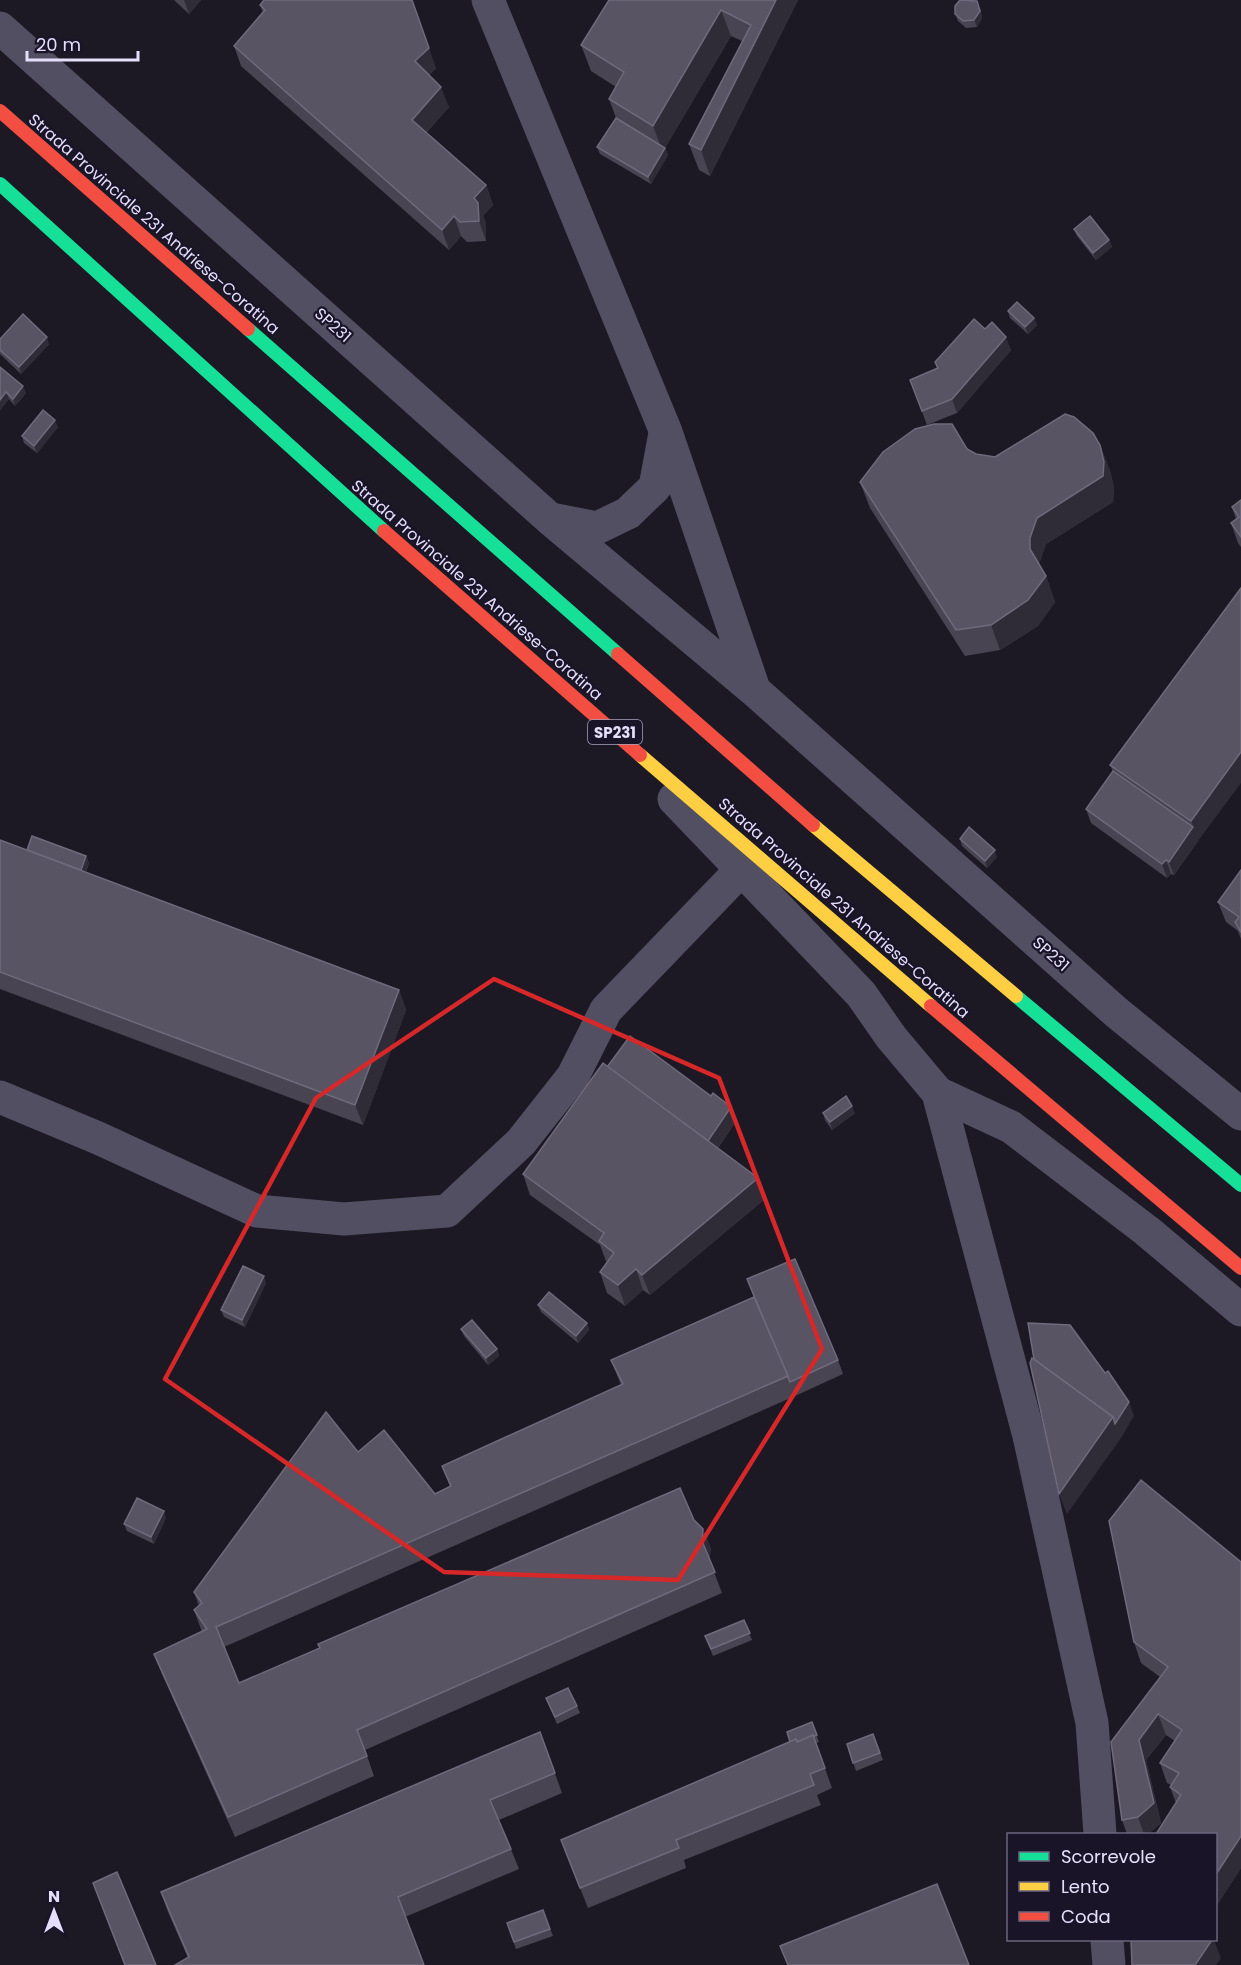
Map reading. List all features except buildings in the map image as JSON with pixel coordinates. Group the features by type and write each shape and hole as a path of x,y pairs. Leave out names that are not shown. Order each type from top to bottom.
{"highway":[{"name":"Strada Provinciale 231 Andriese-Coratina","path":"0,111 786,802 1241,1185"},
{"name":"Strada Provinciale 231 Andriese-Coratina","path":"0,184 453,593 884,966 1241,1268"}],"street":[{"path":"488,0 666,432 754,690"},
{"name":"SP231","path":"0,28 549,518 754,690 1116,1012 1241,1114"},
{"path":"549,518 597,528 628,513 655,488 666,432"},
{"path":"551,677 628,749 740,871 861,994 891,1037 938,1093 1011,1127 1147,1231 1241,1310"},
{"path":"0,1098 98,1138 257,1211 345,1220 447,1211 521,1142 573,1076 606,1010 740,871"},
{"path":"938,1093 1029,1436 1092,1723 1100,1833"},
{"path":"1107,1941 1108,1965"}],"highlighted area":[{"path":"494,979 719,1078 822,1349 678,1580 444,1572 165,1379 316,1098"}],"traffic: fast":[{"path":"0,184 384,531"},
{"path":"248,329 618,654"},
{"path":"1016,996 1241,1185"}],"traffic: slow":[{"path":"640,755 931,1006"},
{"path":"813,825 1016,996"}],"traffic: jam":[{"path":"0,111 248,329"},
{"path":"384,531 640,755"},
{"path":"618,654 813,825"},
{"path":"931,1006 1241,1268"}]}
